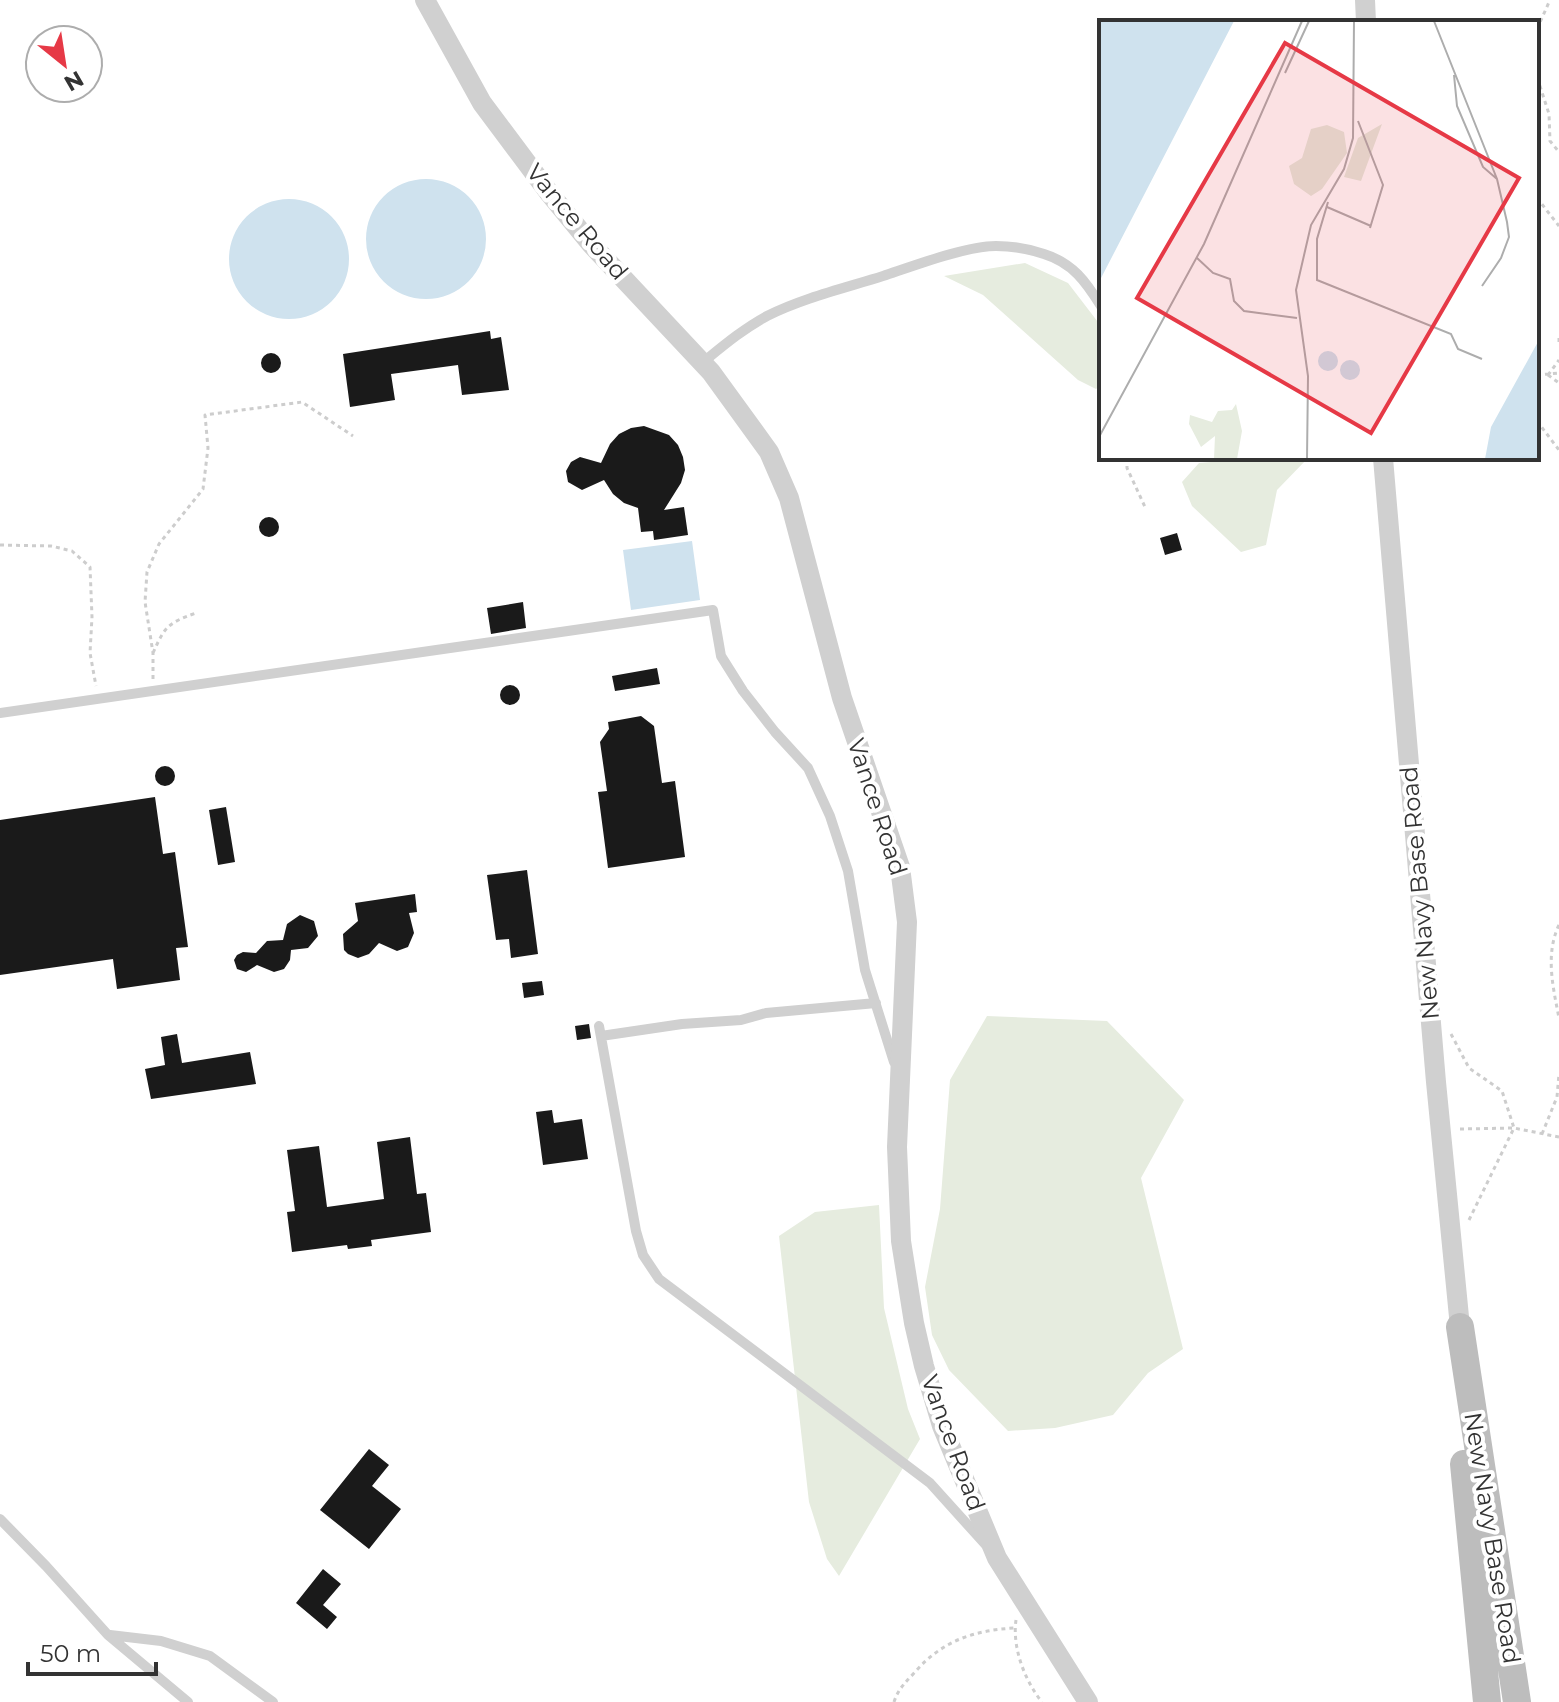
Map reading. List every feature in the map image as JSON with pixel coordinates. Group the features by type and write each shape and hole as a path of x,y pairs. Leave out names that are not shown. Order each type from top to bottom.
{"street":[{"name":"Vance Road","path":"425,0 482,103 591,244 702,363 769,452 789,498 842,698 900,867 907,922 897,1147 901,1241 914,1323 942,1426 997,1558 1088,1702"},
{"path":"1365,0 1366,20"},
{"name":"New Navy Base Road","path":"1383,460 1460,1327 1517,1702"},
{"name":"New Navy Base Road","path":"1460,1327 1458,1402 1487,1702"}],"lane":[{"path":"702,363 738,334 768,316 935,259 993,246 1047,254 1071,267 1099,303"},
{"path":"0,713 713,610 721,656 743,691 808,768 830,816 848,871 865,970 898,1076"},
{"path":"876,1003 766,1013 741,1020 600,1031 636,1231 643,1255 659,1279 930,1483 997,1558"},
{"path":"0,1519 108,1635 188,1702"},
{"path":"108,1635 161,1641 210,1656 273,1702"}],"path":[{"path":"1539,25 1550,0"},
{"path":"1539,83 1549,114 1550,141 1559,152"},
{"path":"1539,201 1559,226"},
{"path":"1548,375 1559,360"},
{"path":"1539,375 1559,373"},
{"path":"1548,375 1559,383"},
{"path":"154,690 153,653 145,602 147,572 159,544 203,489 208,448 205,415 302,402 353,436"},
{"path":"1539,424 1559,450"},
{"path":"1127,460 1127,468 1145,507"},
{"path":"0,545 51,546 72,551 90,567 90,653 98,698"},
{"path":"153,653 162,631 171,622 196,613"},
{"path":"1559,925 1551,941 1553,984 1559,1018"},
{"path":"1449,1030 1469,1068 1502,1091 1514,1128 1470,1214 1466,1229"},
{"path":"1542,1134 1557,1097 1559,1074"},
{"path":"1441,1129 1514,1128 1559,1137"},
{"path":"1019,1593 1013,1639 1033,1690 1042,1702"},
{"path":"894,1702 897,1691 930,1655 956,1639 989,1629 1015,1628"}],"shaded area":[{"path":"1025,263 1068,283 1099,323 1099,387 1096,389 1078,380 983,295 944,276"},
{"path":"1306,460 1277,490 1266,545 1241,552 1192,506 1182,482 1199,463"},
{"path":"987,1016 1107,1021 1184,1100 1141,1178 1183,1349 1148,1373 1113,1415 1055,1428 1008,1431 949,1370 932,1335 925,1287 940,1209 950,1080"},
{"path":"879,1205 884,1308 908,1409 920,1439 839,1576 827,1559 809,1502 779,1236 815,1212"}],"water":[{"path":"426,179 449,183 469,196 482,216 486,239 482,262 469,282 449,295 426,299 403,295 383,282 370,262 366,239 370,216 383,196 403,183"},
{"path":"289,199 312,203 332,216 345,236 349,259 345,282 332,302 312,315 289,319 266,315 246,302 233,282 229,259 233,236 246,216 266,203"},
{"path":"692,541 700,600 631,610 623,550"}],"building":[{"path":"490,331 491,339 501,337 509,390 462,395 458,365 391,374 395,400 350,407 343,354"},
{"path":"271,353 278,356 281,363 278,370 271,373 264,370 261,363 264,356"},
{"path":"644,426 669,435 683,457 685,470 681,483 664,510 684,507 688,535 654,540 653,531 641,532 638,508 624,503 613,494 604,480 582,490 568,482 566,471 571,462 580,457 601,463 619,434"},
{"path":"269,517 276,520 279,527 276,534 269,537 262,534 259,527 262,520"},
{"path":"1177,533 1182,550 1165,555 1160,538"},
{"path":"523,602 526,628 491,634 487,608"},
{"path":"657,668 660,684 615,691 612,676"},
{"path":"510,685 517,688 520,695 517,702 510,705 503,702 500,695 503,688"},
{"path":"641,716 654,726 662,783 675,781 685,857 608,868 598,792 607,791 600,742 609,729 608,722"},
{"path":"161,766 169,766 175,776 169,786 161,786 155,780 155,772"},
{"path":"155,797 163,854 175,852 188,947 176,948 180,980 117,989 113,959 0,975 0,820"},
{"path":"226,807 235,862 218,865 209,810"},
{"path":"527,870 538,954 511,958 509,939 496,940 487,875"},
{"path":"415,894 417,912 409,913 414,933 408,947 397,951 379,943 369,954 358,958 344,950 343,934 358,921 355,903"},
{"path":"300,915 314,921 318,936 308,948 291,950 290,960 284,969 274,972 257,965 246,972 237,969 234,960 237,955 256,953 267,941 283,940 287,924"},
{"path":"542,981 544,995 524,998 522,983"},
{"path":"589,1024 591,1038 577,1040 575,1026"},
{"path":"177,1034 182,1063 250,1052 256,1084 151,1099 145,1069 165,1065 161,1037"},
{"path":"552,1110 554,1123 582,1119 588,1159 543,1165 536,1112"},
{"path":"410,1137 417,1194 426,1193 431,1232 371,1240 372,1246 348,1249 347,1245 292,1252 287,1212 295,1211 287,1150 319,1146 327,1207 384,1199 377,1142"},
{"path":"369,1449 389,1465 372,1486 401,1509 369,1549 320,1510"},
{"path":"323,1569 341,1584 323,1605 337,1617 327,1629 296,1603"}]}
